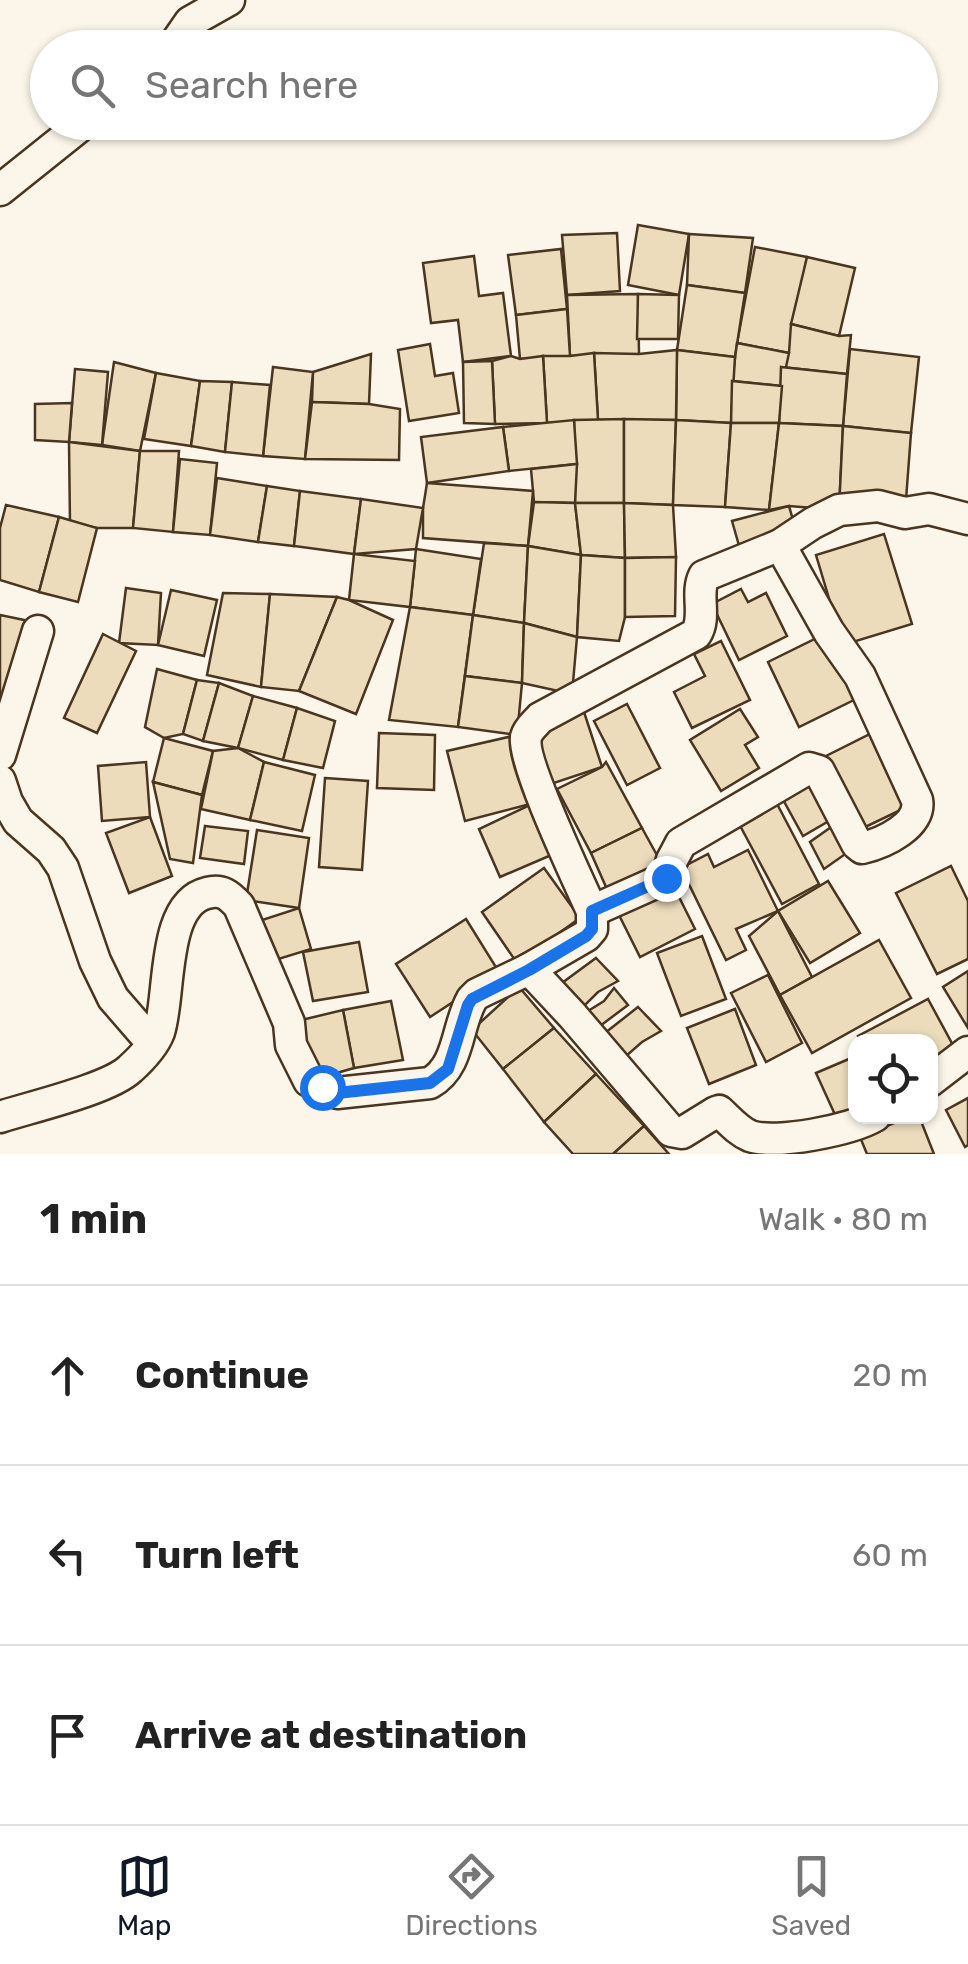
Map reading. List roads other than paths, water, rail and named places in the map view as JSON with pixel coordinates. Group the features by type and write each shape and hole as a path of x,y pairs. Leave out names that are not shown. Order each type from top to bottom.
{"street":[{"path":"184,30 190,22 229,0"},
{"path":"0,190 62,140"},
{"path":"0,1117 111,1081 129,1071 159,1032 181,915 192,900 222,891 240,906 288,1023 291,1045 310,1081 337,1093 437,1079 448,1069 472,999 529,970 592,929 592,911 536,782 525,739 540,718 696,634 701,625 700,582 704,576 780,546 839,510 878,506 904,513 929,509 968,519"},
{"path":"592,911 666,878 681,843 810,768 820,771 856,844 862,848 896,834 916,816 917,800 860,676 829,632 780,546"},
{"path":"0,755 38,631"},
{"path":"0,780 6,802 18,822 52,850 62,868 94,961 113,998 152,1043"},
{"path":"529,970 671,1131 682,1133 716,1112 742,1132 766,1140 842,1130 856,1124"},
{"path":"938,1075 968,1052"}]}
